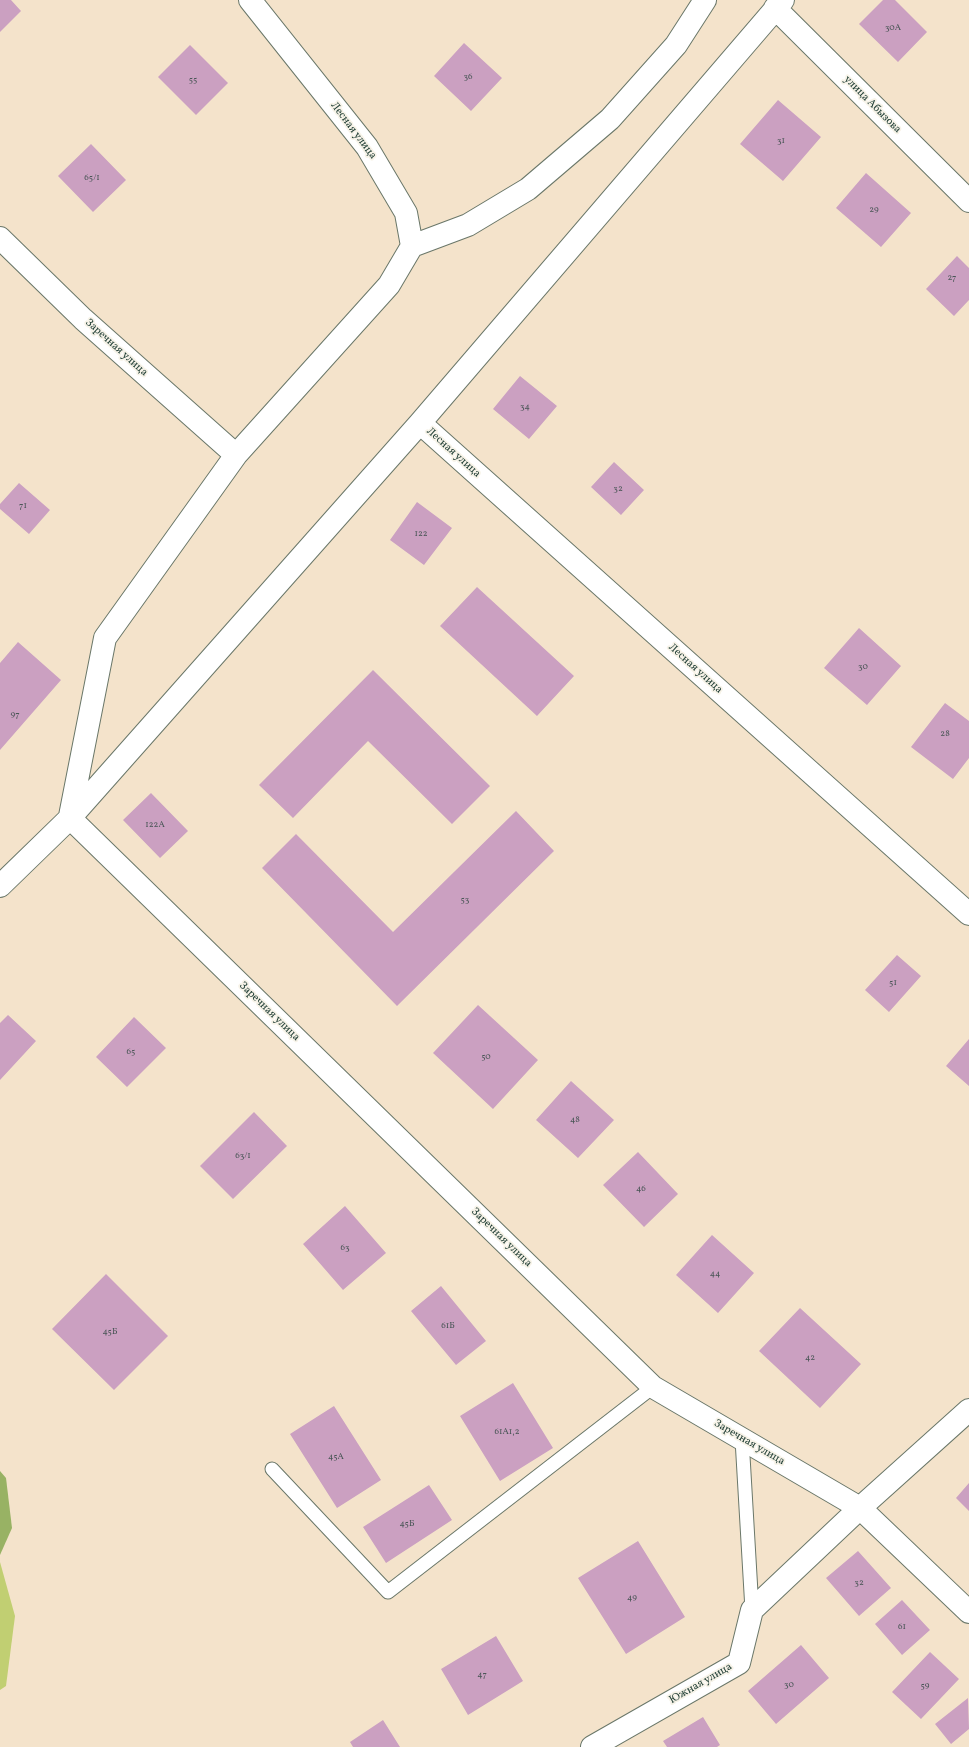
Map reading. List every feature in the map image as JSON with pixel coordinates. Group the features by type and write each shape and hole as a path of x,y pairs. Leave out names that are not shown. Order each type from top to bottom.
{"street":[{"name":"Лесная улица","path":"250,0 367,146 406,212 412,246"},
{"path":"70,818 105,638 236,455 389,285 412,246 468,225 528,189 610,119 676,45 705,0"},
{"path":"0,886 70,818 420,423 779,4"},
{"name":"улица Абызова","path":"779,4 969,201"},
{"name":"Заречная улица","path":"0,238 83,319 236,455"},
{"name":"Лесная улица","path":"420,423 969,914"},
{"name":"Заречная улица","path":"70,818 653,1387 860,1508 969,1612"},
{"path":"752,1610 860,1508 969,1410"},
{"name":"Южная улица","path":"592,1747 739,1662 752,1610"}],"lane":[{"path":"272,1469 388,1592 653,1387"},
{"path":"742,1439 752,1610"}],"green space":[{"path":"0,1471 6,1478 12,1528 0,1555"},
{"path":"0,1562 15,1616 6,1686 0,1690"}],"building":[{"path":"0,0 11,0 21,11 0,32"},
{"path":"883,0 895,0 927,32 898,62 859,24"},
{"path":"464,43 502,78 471,111 434,76"},
{"path":"190,45 228,83 196,115 158,77"},
{"path":"778,100 821,137 783,181 740,144"},
{"path":"91,144 126,180 93,212 58,176"},
{"path":"866,173 911,213 881,247 836,208"},
{"path":"957,256 969,268 969,300 954,316 926,289"},
{"path":"520,376 557,406 529,439 493,409"},
{"path":"614,462 644,490 621,515 591,487"},
{"path":"19,483 50,510 29,534 0,509 0,504"},
{"path":"417,502 452,528 424,565 390,540"},
{"path":"477,587 574,676 537,716 440,626"},
{"path":"859,628 901,666 867,705 824,668"},
{"path":"18,642 61,680 0,750 0,663"},
{"path":"373,670 490,786 452,824 368,741 293,818 259,785"},
{"path":"945,703 969,721 969,758 953,779 911,747"},
{"path":"151,793 188,831 160,858 123,820"},
{"path":"516,811 554,851 397,1006 262,868 296,834 393,932"},
{"path":"897,955 921,976 889,1012 865,990"},
{"path":"478,1005 538,1060 493,1109 433,1053"},
{"path":"8,1015 36,1041 0,1080 0,1023"},
{"path":"134,1017 166,1048 127,1087 96,1057"},
{"path":"969,1039 969,1086 946,1066"},
{"path":"571,1081 614,1120 578,1158 536,1120"},
{"path":"254,1112 287,1146 233,1199 200,1166"},
{"path":"638,1152 678,1194 644,1227 603,1185"},
{"path":"345,1206 386,1253 343,1290 303,1244"},
{"path":"712,1235 754,1273 718,1313 676,1275"},
{"path":"106,1274 168,1336 114,1390 52,1329"},
{"path":"441,1286 486,1341 456,1365 411,1311"},
{"path":"800,1308 861,1364 820,1408 759,1351"},
{"path":"513,1383 553,1448 500,1481 460,1416"},
{"path":"334,1406 381,1480 337,1508 290,1434"},
{"path":"969,1483 969,1511 956,1498"},
{"path":"429,1485 452,1520 386,1563 363,1527"},
{"path":"638,1541 685,1617 626,1654 578,1578"},
{"path":"858,1551 891,1588 859,1616 826,1578"},
{"path":"902,1600 930,1630 902,1655 875,1624"},
{"path":"496,1636 523,1681 468,1715 441,1669"},
{"path":"801,1645 829,1678 776,1724 748,1691"},
{"path":"930,1652 959,1679 921,1719 892,1692"},
{"path":"968,1698 969,1729 951,1744 935,1724"},
{"path":"703,1717 720,1745 717,1747 667,1747 663,1741"},
{"path":"383,1720 400,1747 353,1747 350,1742"}]}
